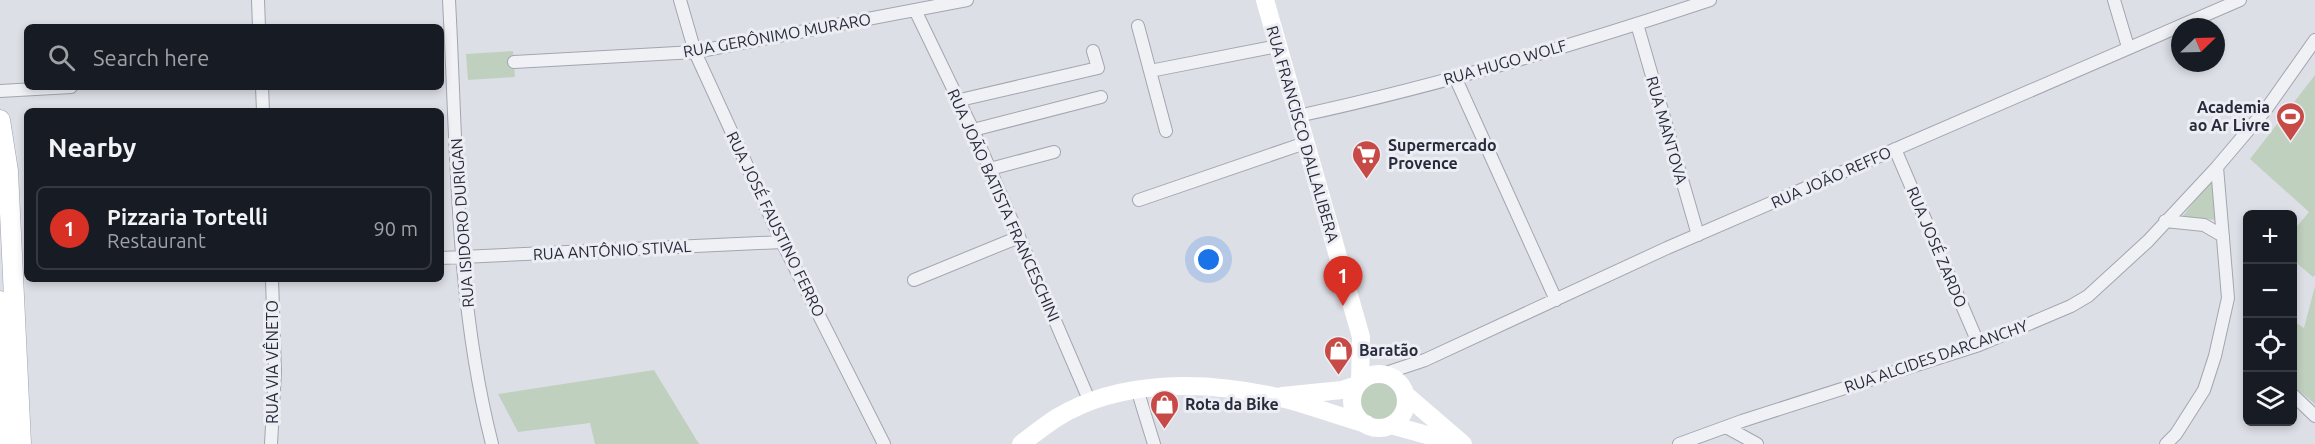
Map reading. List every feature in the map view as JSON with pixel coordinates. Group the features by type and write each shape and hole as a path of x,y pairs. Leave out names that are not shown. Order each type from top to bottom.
{"main road":[{"name":"RUA FRANCISCO DALLALIBERA","path":"1265,0 1361,337 1359,383"},
{"path":"0,120 7,158 20,275 21,444"},
{"path":"0,301 7,444"},
{"name":"RUA FRANCISCO DALLALIBERA","path":"1361,337 1395,383 1462,444"},
{"path":"1276,397 1341,390 1367,377 1395,383 1406,404 1404,412 1381,429 1380,444"},
{"path":"1359,383 1354,393 1354,411 1381,429"},
{"path":"1021,444 1057,417 1090,402 1137,389 1173,386 1219,389 1276,397 1381,429 1462,444"}],"street":[{"path":"258,0 259,24"},
{"name":"RUA ISIDORO DURIGAN","path":"449,0 447,66 462,258 473,356 492,444"},
{"name":"RUA JOSÉ FAUSTINO FERRO","path":"680,0 695,52 782,242 884,444"},
{"name":"RUA GERÔNIMO MURARO","path":"514,63 695,52 967,0"},
{"name":"RUA HUGO WOLF","path":"1298,116 1455,77 1710,0"},
{"path":"2114,0 2128,47"},
{"name":"RUA JOÃO REFFO","path":"1395,383 1425,360 1698,235 2240,0"},
{"name":"RUA JOÃO BATISTA FRANCESCHINI","path":"915,10 960,100 1090,402"},
{"name":"RUA MANTOVA","path":"1636,24 1698,235"},
{"path":"1138,26 1166,131"},
{"name":"RUA ALCIDES DARCANCHY","path":"1679,444 1979,345 2071,306 2088,296 2148,241 2217,166 2267,108 2315,40"},
{"path":"1150,71 1278,46"},
{"path":"960,100 1098,68 1093,51"},
{"path":"1455,77 1556,300"},
{"path":"0,91 24,90"},
{"path":"262,90 263,108"},
{"path":"973,130 1101,97"},
{"path":"1140,200 1305,143"},
{"name":"RUA JOSÉ ZARDO","path":"1895,149 1979,345"},
{"path":"990,169 1054,152"},
{"path":"2166,444 2176,434 2204,390 2215,356 2228,298 2217,166"},
{"path":"2165,221 2204,225 2223,236"},
{"path":"914,280 1019,237"},
{"name":"RUA ANTÔNIO STIVAL","path":"444,258 782,242"},
{"name":"RUA VIA VÊNETO","path":"271,444 275,372 272,282"},
{"path":"1137,389 1154,444"},
{"path":"2297,399 2315,416"},
{"path":"1726,427 1757,444"}],"green space":[{"path":"513,51 515,77 468,80 466,54"},
{"path":"2315,75 2315,275 2313,277 2297,263 2297,226 2309,212 2250,159"},
{"path":"2213,177 2216,220 2182,217"},
{"path":"2315,286 2315,404 2297,389 2297,323 2304,328"},
{"path":"654,370 699,444 595,444 590,423 518,432 498,394"},
{"path":"1379,378 1394,385 1401,400 1394,415 1379,422 1364,415 1357,400 1364,385"}],"place":[{"name":"Academia ao Ar Livre","path":"2291,142"},
{"name":"Supermercado Provence","path":"1367,180"},
{"name":"Pizzaria Tortelli","path":"1343,306"},
{"name":"Baratão","path":"1338,376"},
{"name":"Rota da Bike","path":"1164,430"}]}
